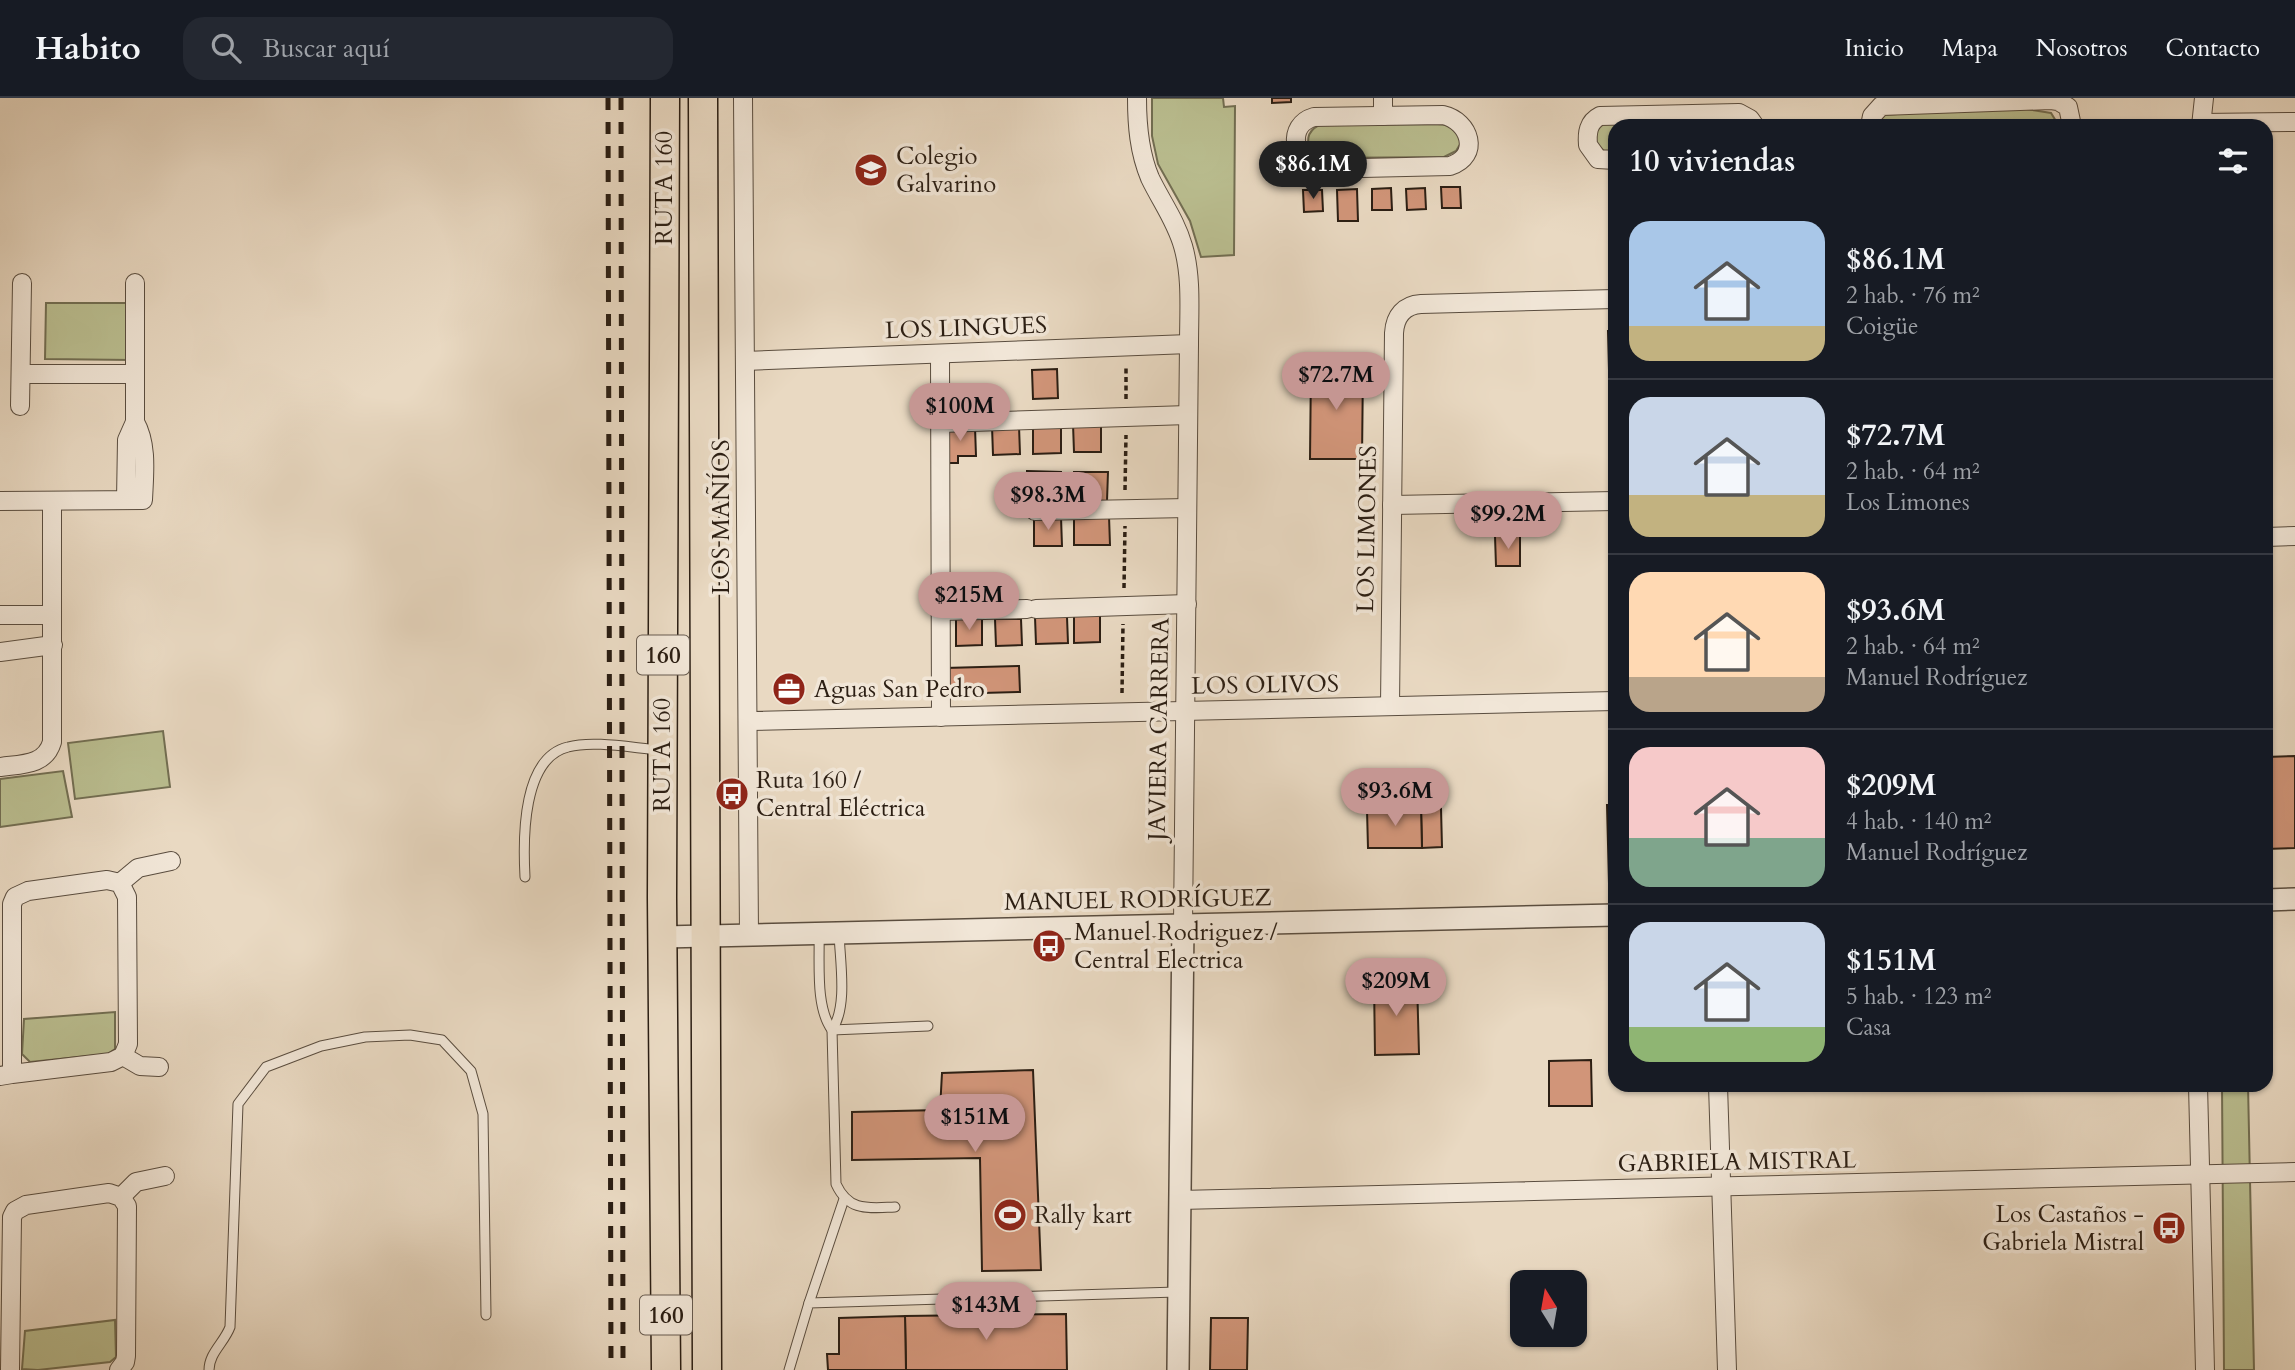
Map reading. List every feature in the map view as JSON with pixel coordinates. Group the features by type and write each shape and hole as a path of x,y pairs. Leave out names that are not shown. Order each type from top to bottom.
{"highway":[{"name":"RUTA 160","path":"665,98 662,750 666,1370"},
{"name":"RUTA 160","path":"703,98 707,1370"}],"street":[{"name":"LOS MAÑÍOS","path":"743,98 749,935"},
{"name":"JAVIERA CARRERA","path":"1137,98 1138,134 1143,156 1150,177 1178,230 1188,269 1188,508 1178,1370"},
{"path":"2202,119 2204,98"},
{"path":"1871,119 1881,106 1959,101 2058,100 2070,111 2071,119"},
{"path":"1608,160 1598,159 1588,145 1589,127 1593,119 1600,116 1732,106 1749,119"},
{"path":"1383,107 1457,120 1466,131 1469,143 1466,155 1450,166 1318,169 1306,164 1298,155 1296,134 1307,118 1383,107"},
{"path":"2273,122 2295,122"},
{"path":"0,501 135,500 126,447 135,422 135,283"},
{"path":"20,406 22,284"},
{"name":"LOS LIMONES","path":"1390,706 1394,325 1402,312 1414,304 1608,299"},
{"name":"LOS LINGUES","path":"745,361 1189,344"},
{"path":"940,354 941,717"},
{"path":"20,374 135,374"},
{"path":"940,423 1188,415"},
{"path":"1392,505 1608,500"},
{"path":"0,767 36,762 47,754 52,742 52,501"},
{"path":"1035,510 1188,508"},
{"path":"2273,537 2295,536"},
{"path":"940,611 1187,604"},
{"path":"0,615 52,615"},
{"path":"0,652 52,645"},
{"name":"LOS OLIVOS","path":"748,722 1608,701"},
{"path":"120,883 138,868 171,861"},
{"path":"107,880 120,883 127,897 128,1044 123,1056 111,1062 6,1075 12,904 15,897 28,891 107,880"},
{"path":"2273,900 2295,899"},
{"name":"MANUEL RODRÍGUEZ","path":"663,937 1608,915"},
{"path":"123,1056 140,1066 159,1067"},
{"path":"1718,1092 1727,1370"},
{"path":"2198,1092 2205,1370"},
{"name":"GABRIELA MISTRAL","path":"1180,1200 2295,1172"},
{"path":"121,1197 136,1182 165,1176"},
{"path":"10,1370 10,1224 15,1211 26,1205 115,1194 121,1197 127,1206 125,1362 119,1370"}],"lane":[{"path":"525,877 523,852 528,803 544,761 561,749 577,745 662,750"},
{"path":"829,933 841,1006 838,1021 832,1030"},
{"path":"829,933 822,1006 825,1019 832,1030 836,1184 845,1199 860,1207 895,1207"},
{"path":"832,1030 928,1026"},
{"path":"209,1370 209,1359 226,1338 230,1327 238,1104 266,1067 321,1046 354,1039 410,1035 442,1040 471,1071 483,1114 486,1315"},
{"path":"789,1370 845,1199"},
{"path":"809,1303 1179,1292"}],"green space":[{"path":"1152,98 1223,98 1224,107 1235,106 1234,255 1201,257 1190,221 1158,164 1152,136"},
{"path":"2014,107 2051,113 2055,119 1879,119 1881,115"},
{"path":"1608,123 1608,152 1595,142 1596,129"},
{"path":"1319,125 1452,125 1462,141 1456,151 1444,157 1321,158 1312,155 1309,146 1309,134"},
{"path":"46,303 131,303 131,360 45,359"},
{"path":"163,731 170,787 75,799 68,743"},
{"path":"63,771 72,817 0,827 0,779"},
{"path":"115,1012 115,1049 108,1054 30,1062 22,1054 24,1019"},
{"path":"2222,1092 2248,1092 2254,1370 2224,1370"},
{"path":"115,1320 116,1357 110,1362 38,1370 22,1369 25,1331"}],"building":[{"path":"1272,98 1291,98 1291,102 1272,103"},
{"path":"1441,187 1460,187 1461,208 1442,208"},
{"path":"1391,188 1392,210 1372,210 1372,189"},
{"path":"1425,188 1426,209 1407,210 1406,189"},
{"path":"1357,189 1358,221 1338,221 1337,190"},
{"path":"1303,190 1322,190 1323,211 1304,212"},
{"path":"1311,366 1363,366 1362,459 1310,459"},
{"path":"1057,369 1058,398 1033,399 1032,370"},
{"path":"1101,423 1101,452 1074,452 1073,424"},
{"path":"1061,424 1061,453 1033,454 1033,425"},
{"path":"992,426 1019,426 1020,454 993,455"},
{"path":"975,427 976,456 958,456 958,463 946,463 945,428"},
{"path":"1027,471 1061,472 1061,500 1027,500"},
{"path":"1074,472 1108,472 1107,501 1073,500"},
{"path":"1109,516 1110,545 1074,545 1074,517"},
{"path":"1061,517 1062,546 1034,546 1034,518"},
{"path":"1495,536 1520,536 1520,566 1496,566"},
{"path":"1100,615 1100,642 1074,643 1074,616"},
{"path":"1035,617 1067,617 1068,643 1036,644"},
{"path":"982,618 982,645 956,646 956,619"},
{"path":"995,619 1021,619 1022,645 996,646"},
{"path":"1019,666 1020,692 946,694 945,668"},
{"path":"2295,756 2295,848 2273,849 2273,757"},
{"path":"1421,808 1441,808 1442,847 1422,848"},
{"path":"1421,808 1422,848 1368,848 1367,810"},
{"path":"1417,980 1419,1054 1375,1055 1374,981"},
{"path":"1591,1060 1592,1106 1549,1106 1549,1061"},
{"name":"Rally kart","path":"1033,1070 1041,1270 982,1271 980,1158 852,1160 852,1112 940,1110 942,1073"},
{"path":"1066,1314 1067,1370 906,1370 905,1316"},
{"path":"905,1316 906,1370 828,1370 827,1354 839,1354 839,1318"},
{"path":"1211,1318 1248,1318 1247,1370 1210,1370"}],"railway":[{"path":"608,98 611,1370"},
{"path":"621,98 623,1370"}],"place":[{"name":"Colegio Galvarino","path":"871,170"},
{"name":"Aguas San Pedro","path":"789,689"},
{"name":"Ruta 160 / Central Eléctrica","path":"732,794"},
{"name":"Manuel Rodriguez / Central Electrica","path":"1049,946"},
{"name":"Rally kart","path":"1010,1215"},
{"name":"Los Castaños - Gabriela Mistral","path":"2169,1228"}]}
